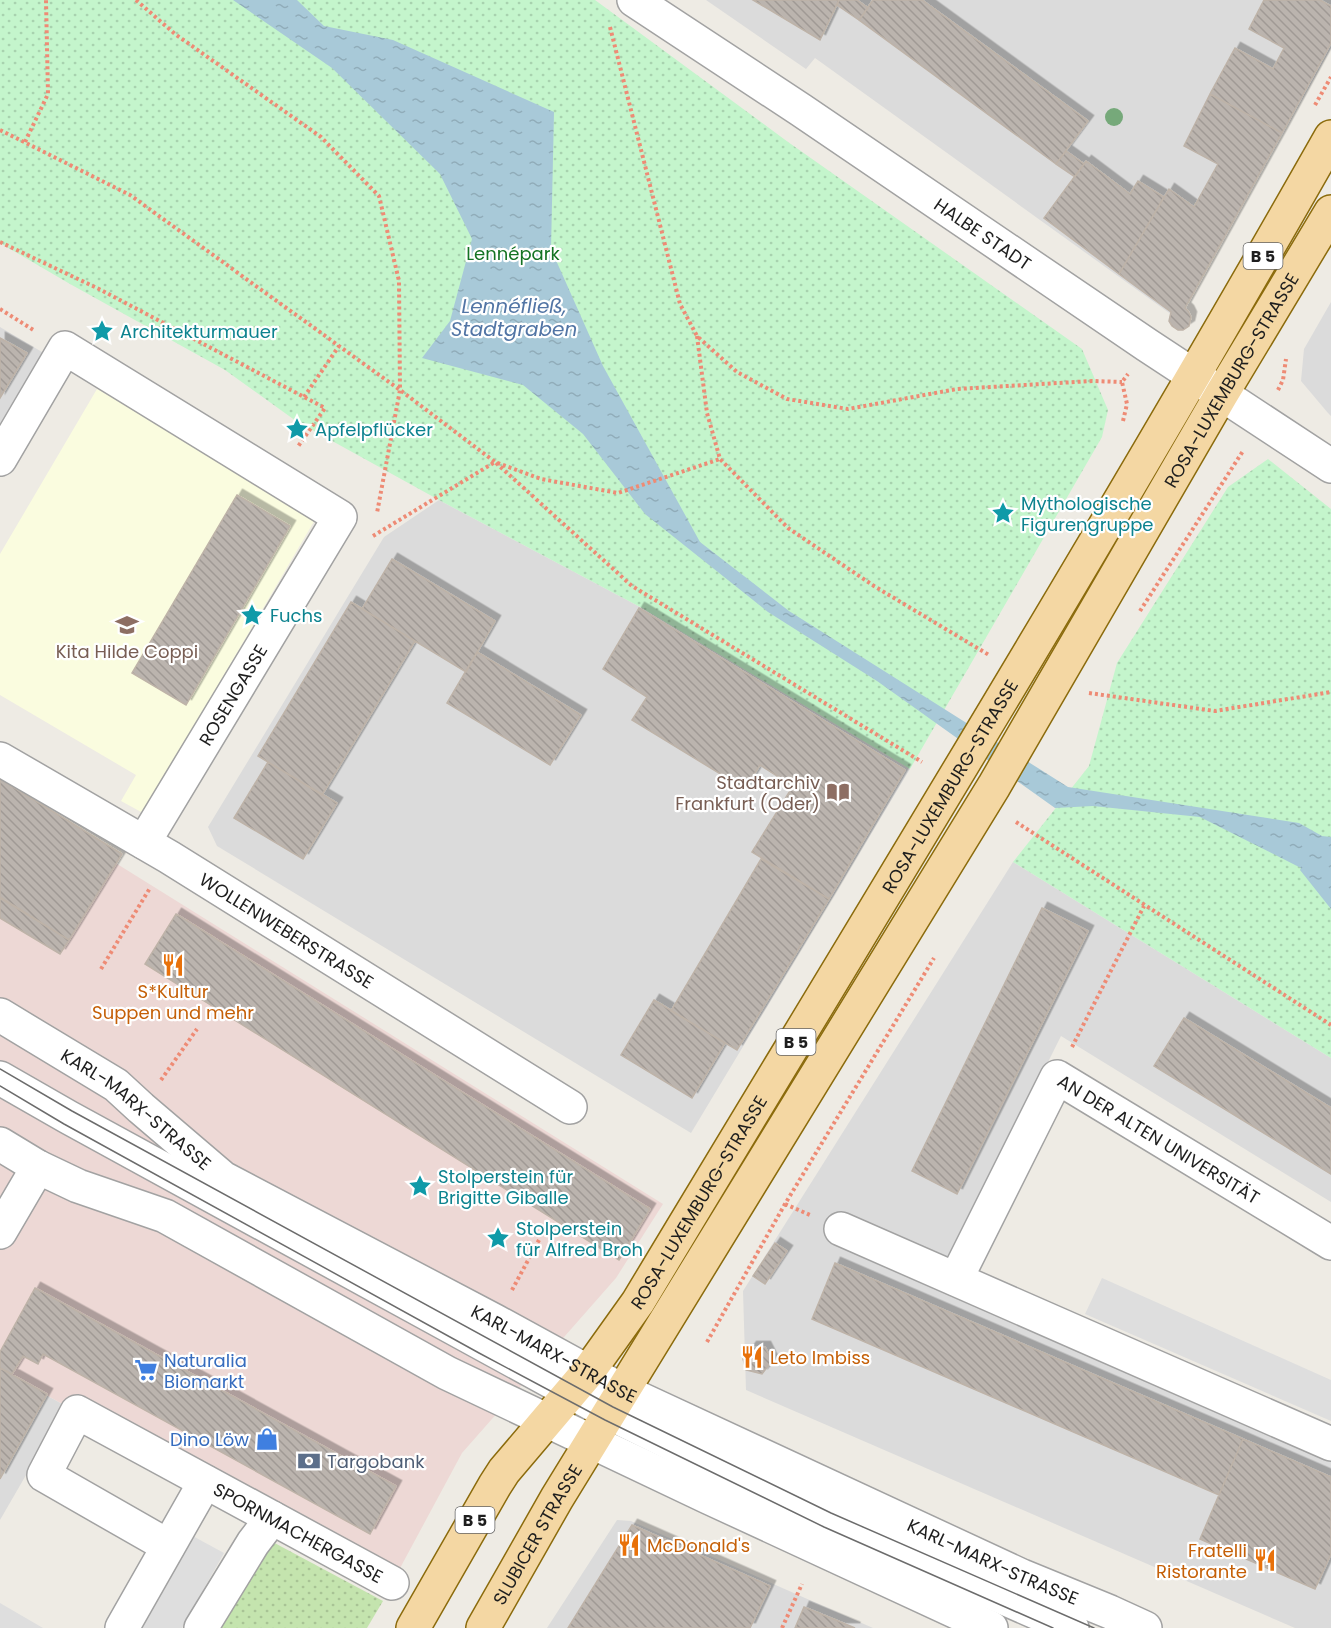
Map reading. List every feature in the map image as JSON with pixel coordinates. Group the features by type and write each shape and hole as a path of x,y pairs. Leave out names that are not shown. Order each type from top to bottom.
{"main road":[{"name":"ROSA-LUXEMBURG-STRASSE","path":"588,1439 598,1392 638,1302 953,781 1331,137"},
{"name":"ROSA-LUXEMBURG-STRASSE","path":"548,1420 598,1392 667,1318 985,802 1221,394 1331,212"},
{"name":"B 5","path":"414,1628 495,1485 548,1420"},
{"name":"SLUBICER STRASSE","path":"483,1628 588,1439"}],"street":[{"name":"HALBE STADT","path":"634,0 1331,466"},
{"path":"0,459 65,348 277,478"},
{"name":"ROSENGASSE","path":"156,850 340,518 277,478"},
{"name":"WOLLENWEBERSTRASSE","path":"0,759 156,850 570,1107"},
{"name":"KARL-MARX-STRASSE","path":"0,1015 116,1085 223,1178 598,1392 1145,1628"},
{"name":"AN DER ALTEN UNIVERSITÄT","path":"956,1280 1057,1077 1331,1243"},
{"path":"0,1078 128,1150 598,1392 828,1521 1072,1628"},
{"path":"78,1186 105,1176 117,1166 136,1134 141,1108"},
{"path":"0,1144 38,1167 78,1186 165,1216 447,1373 991,1628"},
{"path":"0,1232 38,1167"},
{"path":"842,1229 1331,1444"},
{"name":"SPORNMACHERGASSE","path":"168,1546 44,1475 77,1412 392,1583"},
{"name":"SPORNMACHERGASSE","path":"122,1628 205,1482"},
{"path":"201,1628 253,1543 272,1518"}],"path":[{"path":"25,142 48,94 46,0"},
{"path":"136,0 175,34 321,137 379,196 399,281 400,390 377,513"},
{"path":"609,22 680,304 697,336 737,372 787,399 848,409 957,389 1092,381 1122,382"},
{"path":"0,130 130,195 400,390 495,462 632,586 953,781"},
{"path":"0,242 99,289 325,408 277,478"},
{"path":"697,336 707,413 720,459 788,528 1013,680"},
{"path":"304,397 339,346"},
{"path":"495,462 541,479 618,493 720,459"},
{"path":"375,524 373,536 495,462"},
{"path":"1088,692 1215,711 1331,692"},
{"path":"1016,822 1331,1025"},
{"path":"100,969 156,850"},
{"path":"1057,1077 1144,906"},
{"path":"141,1108 197,1029"},
{"path":"512,1290 539,1240"},
{"path":"782,1628 802,1584"}],"shaded area":[{"path":"706,0 1331,0 1331,48 1179,320 815,58 806,69"},
{"path":"1331,302 1331,416 1301,381 1304,349"},
{"path":"0,327 47,355 0,437"},
{"name":"Kita Hilde Coppi","path":"97,389 316,518 143,813 121,801 136,775 0,695 0,554"},
{"path":"439,500 642,608 910,769 691,1133 217,846 208,827 384,537"},
{"path":"0,791 663,1204 616,1278 462,1453 392,1583 0,1370"},
{"path":"1013,862 1331,1058 1331,1202 1061,1036 936,1287 1331,1461 1331,1628 1295,1628 746,1390 743,1291"},
{"path":"1102,1278 1331,1380 1331,1421 1085,1314"},
{"path":"0,1370 66,1406 0,1520"},
{"path":"617,1520 631,1521 873,1628 547,1628"},
{"path":"189,1534 224,1553 182,1628 136,1628"},
{"path":"0,1603 43,1628 0,1628"}],"green space":[{"name":"Lennépark","path":"0,0 595,0 788,142 1082,349 1108,410 1102,437 910,769 642,608 296,421 225,370 0,243"},
{"path":"1268,459 1331,509 1331,1058 1013,862 1089,766 1117,663 1228,487"},
{"path":"269,1540 383,1601 367,1628 215,1628"}],"water":[{"name":"Lennéfließ, Stadtgraben","path":"233,0 297,0 324,26 393,40 554,112 551,249 603,366 700,542 789,611 1068,787 1299,823 1322,836 1331,837 1331,909 1300,870 1301,868 1200,817 1093,806 1055,808 877,681 768,612 645,514 583,434 523,385 422,358 450,321 472,239 440,174 332,68"}],"building":[{"path":"753,0 839,0 820,40"},
{"path":"839,0 857,0 868,8 859,20 837,5"},
{"path":"873,0 922,0 1088,121 1056,164 859,20"},
{"path":"1264,0 1320,0 1331,6 1331,43 1282,133 1210,94 1235,48 1273,69 1284,48 1249,29"},
{"path":"1210,94 1282,133 1185,308 1191,317 1189,326 1178,330 1169,321 1171,312 1119,274 1169,189 1194,207 1218,164 1184,146"},
{"path":"1066,151 1084,164 1075,177 1056,164"},
{"path":"1086,161 1130,194 1138,181 1164,197 1119,274 1044,218"},
{"path":"0,338 27,353 0,398"},
{"path":"237,495 290,526 186,705 132,673"},
{"path":"392,559 495,621 466,672 362,609"},
{"path":"351,602 415,641 322,795 258,756"},
{"path":"639,608 905,770 829,899 752,852 793,786 760,765 745,789 632,720 647,697 603,669"},
{"path":"477,652 581,715 550,765 447,703"},
{"path":"268,762 337,803 303,859 234,818"},
{"path":"0,779 122,854 69,940 0,898"},
{"path":"761,859 829,899 737,1050 671,1011"},
{"path":"0,897 69,940 60,954 0,918"},
{"path":"1042,908 1088,931 957,1194 912,1171"},
{"path":"176,914 650,1209 619,1260 145,964"},
{"path":"654,1000 725,1043 692,1098 621,1055"},
{"path":"1184,1018 1331,1108 1331,1174 1154,1066"},
{"path":"775,1243 787,1251 765,1284 753,1276"},
{"path":"835,1263 1243,1439 1219,1495 812,1319"},
{"path":"35,1288 396,1486 370,1534 43,1354 38,1364 23,1356 12,1374 0,1368 0,1352"},
{"path":"751,1347 765,1347 772,1361 762,1374 746,1370 743,1359"},
{"path":"0,1368 47,1394 0,1479"},
{"path":"1243,1439 1331,1477 1331,1554 1315,1589 1200,1539"},
{"path":"632,1525 770,1586 750,1628 568,1628"},
{"path":"804,1607 855,1628 795,1628"}],"tram line":[{"path":"0,1069 72,1111 613,1407 831,1513 1094,1628"},
{"path":"0,1086 64,1124 605,1420 824,1527 1053,1628"}],"place":[{"name":"Architekturmauer","path":"102,331"},
{"name":"Apfelpflücker","path":"297,429"},
{"name":"Mythologische Figurengruppe","path":"1003,513"},
{"name":"Fuchs","path":"252,615"},
{"name":"Kita Hilde Coppi","path":"127,625"},
{"name":"Stadtarchiv Frankfurt (Oder)","path":"838,792"},
{"name":"S*Kultur Suppen und mehr","path":"173,965"},
{"name":"Stolperstein für Brigitte Giballe","path":"420,1186"},
{"name":"Stolperstein für Alfred Broh","path":"498,1238"},
{"name":"Leto Imbiss","path":"752,1357"},
{"name":"Naturalia Biomarkt","path":"146,1370"},
{"name":"Dino Löw","path":"267,1439"},
{"name":"Targobank","path":"309,1461"},
{"name":"McDonald's","path":"629,1545"},
{"name":"Fratelli Ristorante","path":"1265,1560"}]}
